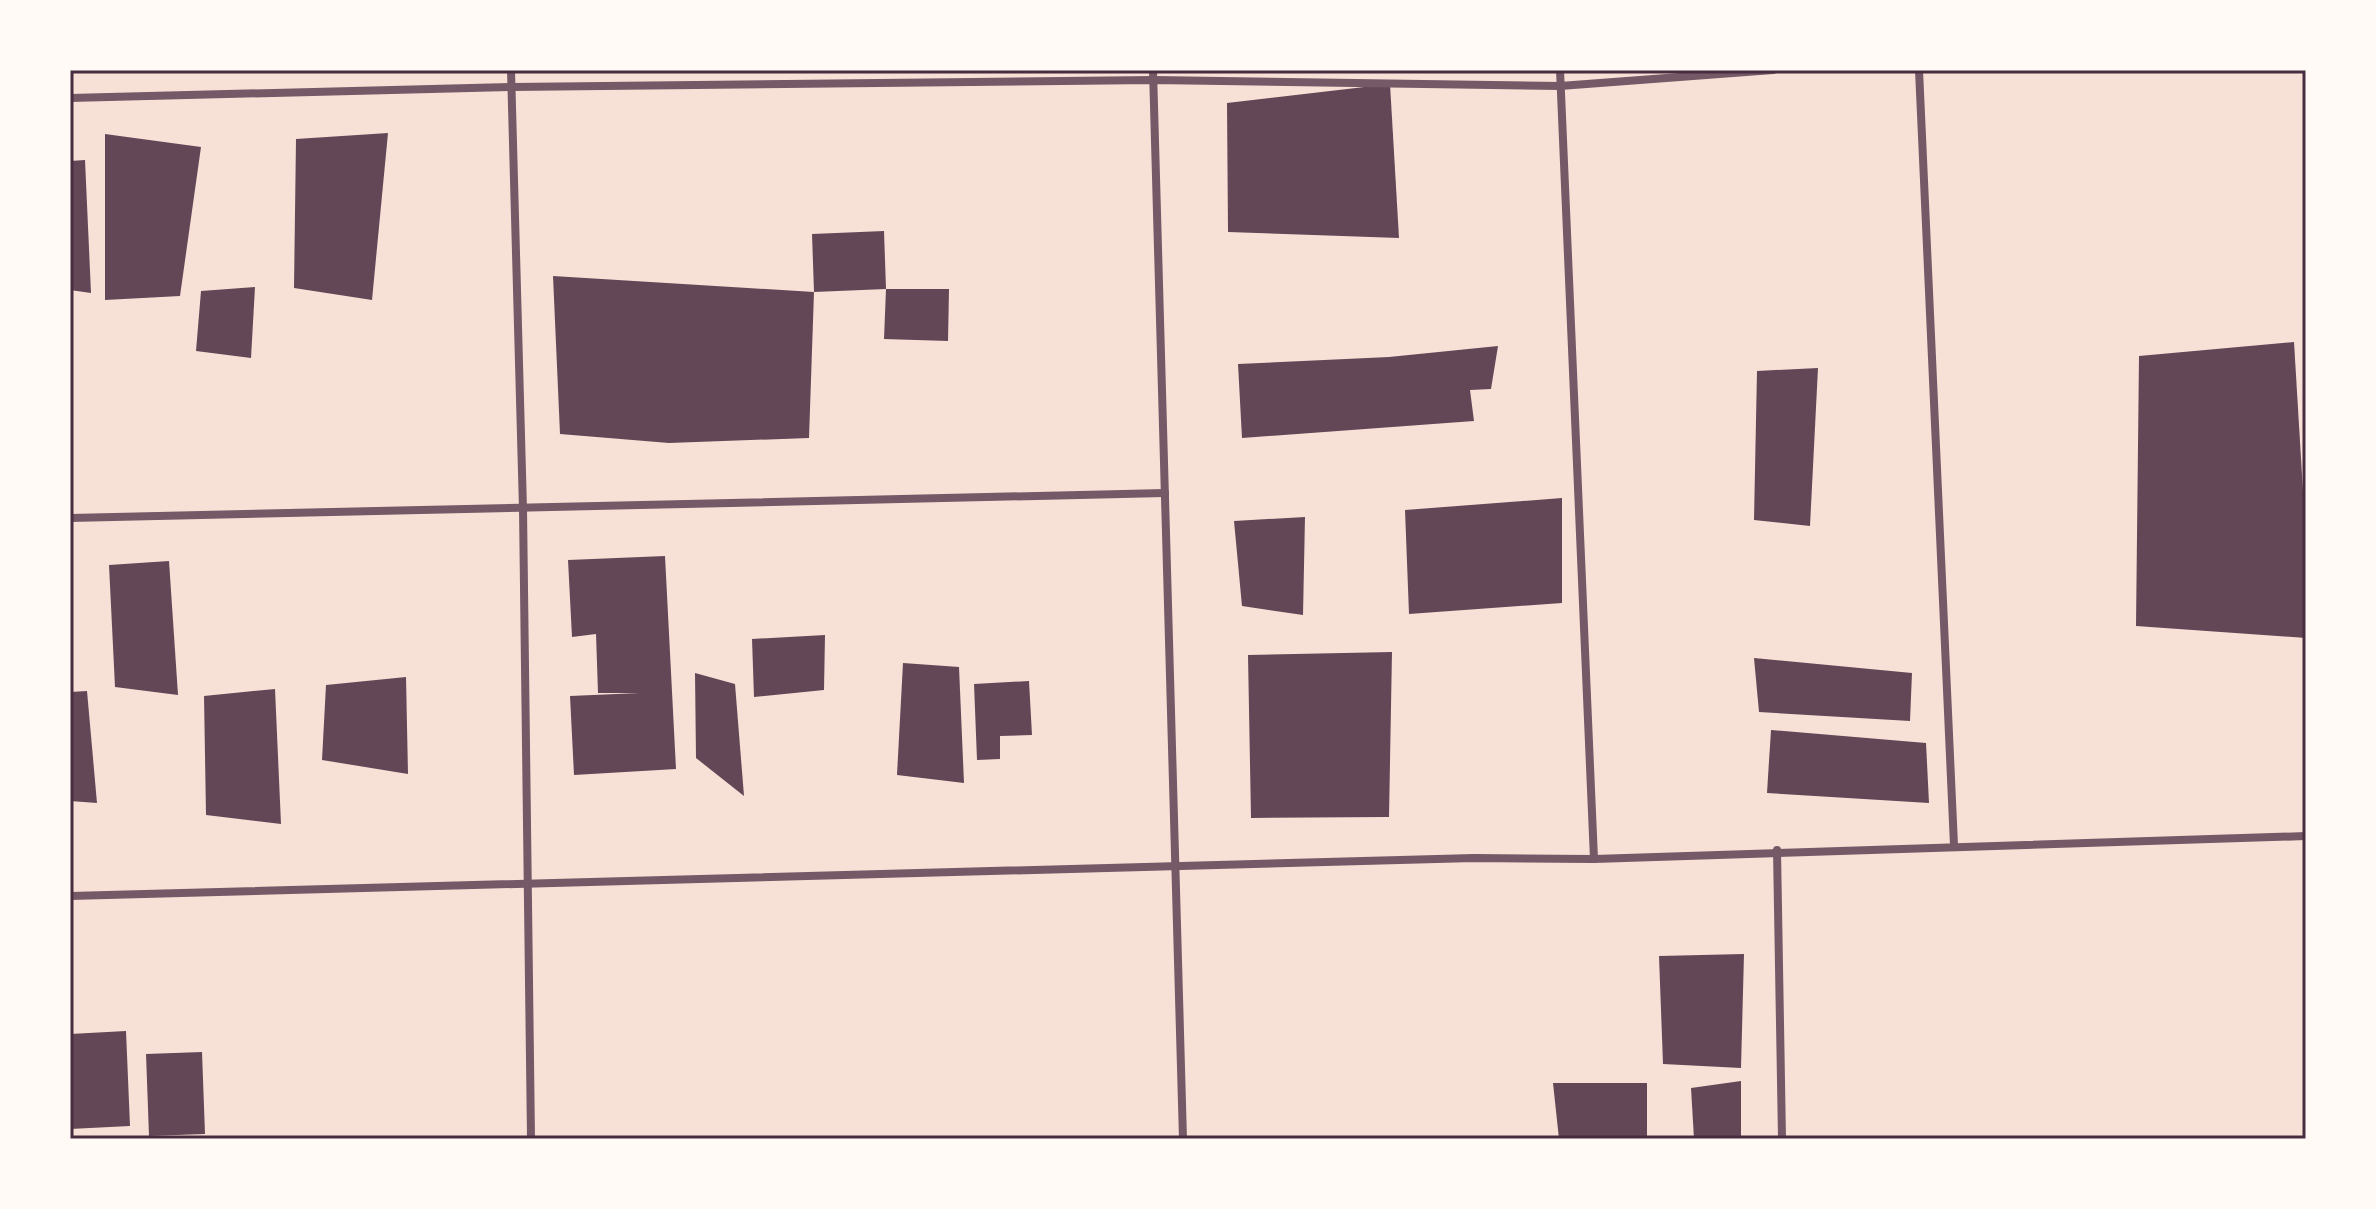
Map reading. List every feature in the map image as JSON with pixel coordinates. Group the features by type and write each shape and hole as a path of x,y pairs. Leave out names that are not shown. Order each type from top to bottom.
{"street":[{"path":"511,70 523,509 531,1139"},
{"path":"1153,70 1183,1139"},
{"path":"1560,70 1594,859"},
{"path":"70,98 512,87 1154,80 1560,86 1773,70"},
{"path":"1919,70 1954,845"},
{"path":"70,518 1165,493"},
{"path":"70,896 1175,866 1594,859 1777,850 2306,836"},
{"path":"1777,850 1782,1139"}],"building":[{"path":"1390,84 1399,238 1228,232 1227,103"},
{"path":"388,133 372,300 294,288 296,139"},
{"path":"105,134 201,147 180,296 105,300"},
{"path":"85,160 91,293 70,290 70,161"},
{"path":"884,231 886,289 814,292 812,234"},
{"path":"553,276 814,292 809,438 669,443 560,434"},
{"path":"255,287 251,358 196,351 201,291"},
{"path":"886,289 949,289 948,341 884,339"},
{"path":"2294,342 2306,541 2306,638 2136,626 2139,356"},
{"path":"1498,346 1491,389 1470,390 1474,421 1242,438 1238,364 1389,357"},
{"path":"1818,368 1810,526 1754,520 1757,371"},
{"path":"1562,498 1562,603 1409,614 1405,510"},
{"path":"1305,517 1303,615 1242,606 1234,521"},
{"path":"665,556 676,769 574,775 570,696 639,693 598,693 596,634 572,637 568,560"},
{"path":"169,561 178,695 115,687 109,565"},
{"path":"825,635 824,690 754,697 752,639"},
{"path":"1392,652 1389,817 1251,818 1248,655"},
{"path":"1754,658 1912,673 1910,721 1759,712"},
{"path":"903,663 959,667 964,783 897,775"},
{"path":"695,673 735,684 744,796 696,758"},
{"path":"406,677 408,774 322,760 326,685"},
{"path":"1029,681 1032,735 1000,736 1000,759 977,760 974,684"},
{"path":"275,689 281,824 206,815 204,696"},
{"path":"87,691 97,803 70,801 70,692"},
{"path":"1771,730 1926,743 1929,803 1767,793"},
{"path":"1744,954 1741,1068 1663,1064 1659,956"},
{"path":"126,1031 130,1126 70,1129 70,1034"},
{"path":"202,1052 205,1134 149,1136 146,1054"},
{"path":"1741,1081 1741,1139 1694,1139 1691,1088"},
{"path":"1553,1083 1647,1083 1647,1139 1559,1139"}]}
